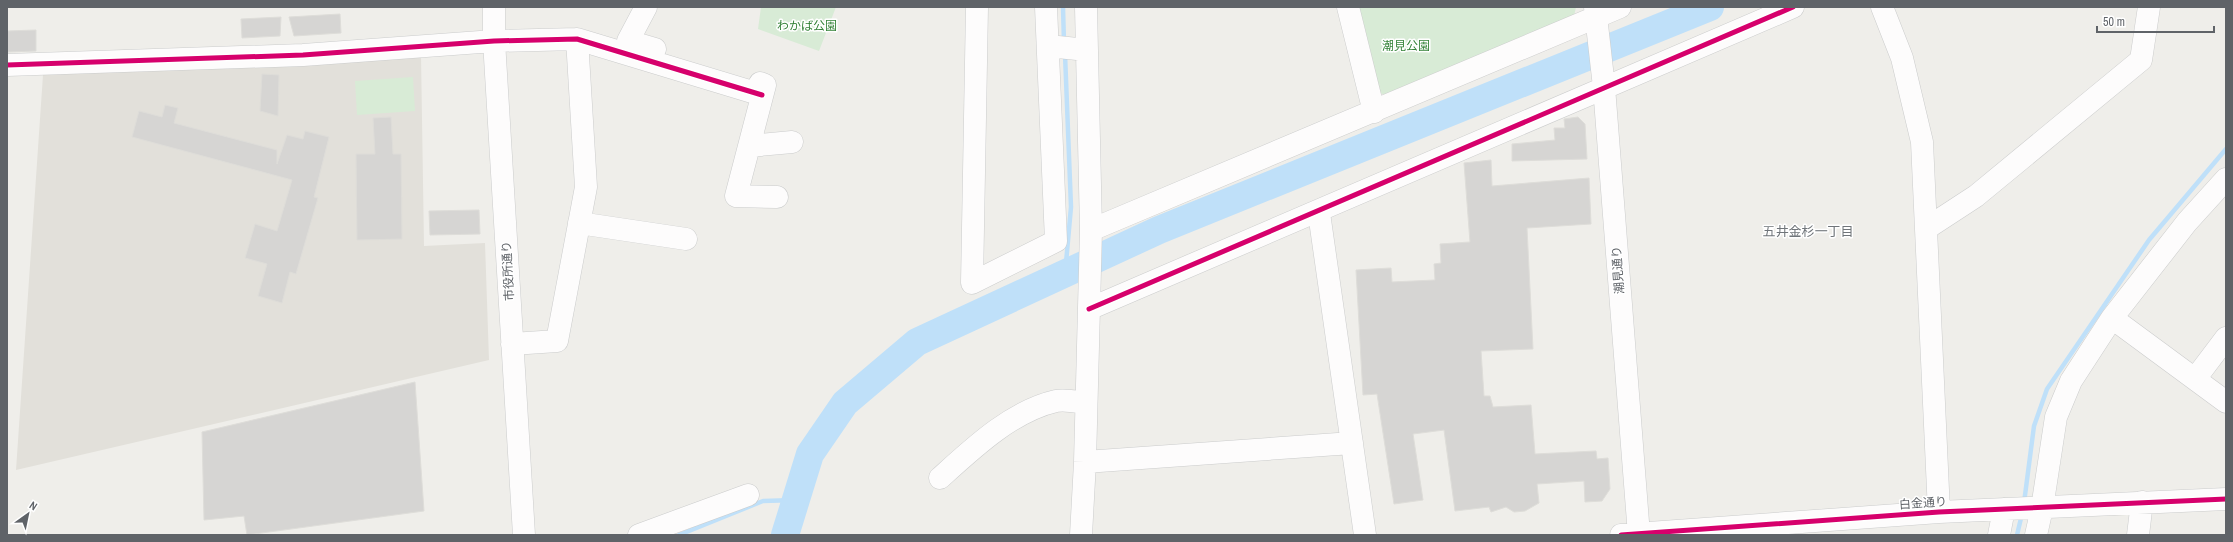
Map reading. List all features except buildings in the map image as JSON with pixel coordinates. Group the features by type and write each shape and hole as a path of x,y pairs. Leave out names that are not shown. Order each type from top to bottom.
{"street":[{"name":"市役所通り","path":"494,7 494,41 524,535"},
{"path":"646,7 628,41 765,85 736,196 777,197"},
{"path":"977,7 972,283 1056,240 1046,7"},
{"path":"1081,535 1086,462 1088,309 1091,230 1086,7"},
{"path":"1348,7 1374,112"},
{"path":"1091,230 1374,112 1596,12 1620,7"},
{"path":"1088,309 1319,213 1604,87 1794,7"},
{"path":"1882,7 1902,58 1922,142 1927,228 1938,512"},
{"path":"1927,228 1976,196 2141,60 2149,7"},
{"name":"潮見通り","path":"1596,12 1604,87 1633,535"},
{"path":"512,344 557,341 586,187 577,39"},
{"path":"7,65 303,55 494,41 577,39 762,94"},
{"path":"1048,46 1087,50"},
{"path":"749,146 792,142"},
{"path":"2036,535 2042,508 2056,417 2071,381 2112,318 2187,222 2226,179"},
{"path":"1319,213 1364,535"},
{"path":"579,223 686,239"},
{"path":"2112,318 2226,402"},
{"path":"2195,379 2226,338"},
{"path":"940,478 984,438 1023,414 1057,400 1086,403"},
{"path":"1086,462 1352,443"},
{"path":"639,535 748,495"},
{"name":"白金通り","path":"1633,535 1938,512 2226,499"},
{"path":"2138,535 2142,502"},
{"path":"1999,535 2004,509"}],"shaded area":[{"path":"421,55 424,246 485,243 489,360 16,470 43,75"}],"green space":[{"name":"わかば公園","path":"761,7 836,7 819,51 758,29"},
{"name":"潮見公園","path":"1357,7 1576,7 1573,21 1387,96 1376,91"},
{"path":"413,77 415,111 357,115 355,81"}],"waterway":[{"path":"1063,7 1064,43"},
{"path":"785,535 810,454 845,403 917,342 1159,230 1710,7"},
{"path":"1065,54 1071,207 1065,274"},
{"path":"2024,503 2034,426 2047,389 2149,240 2226,149"},
{"path":"679,535 763,501 796,500"},
{"path":"2017,535 2022,514"}],"cycle path":[{"path":"1089,309 1793,7"},
{"path":"7,65 303,55 494,41 577,39 762,95"},
{"path":"1621,535 1939,512 2226,499"}],"district":[{"name":"五井金杉一丁目","path":"1808,231"}]}
